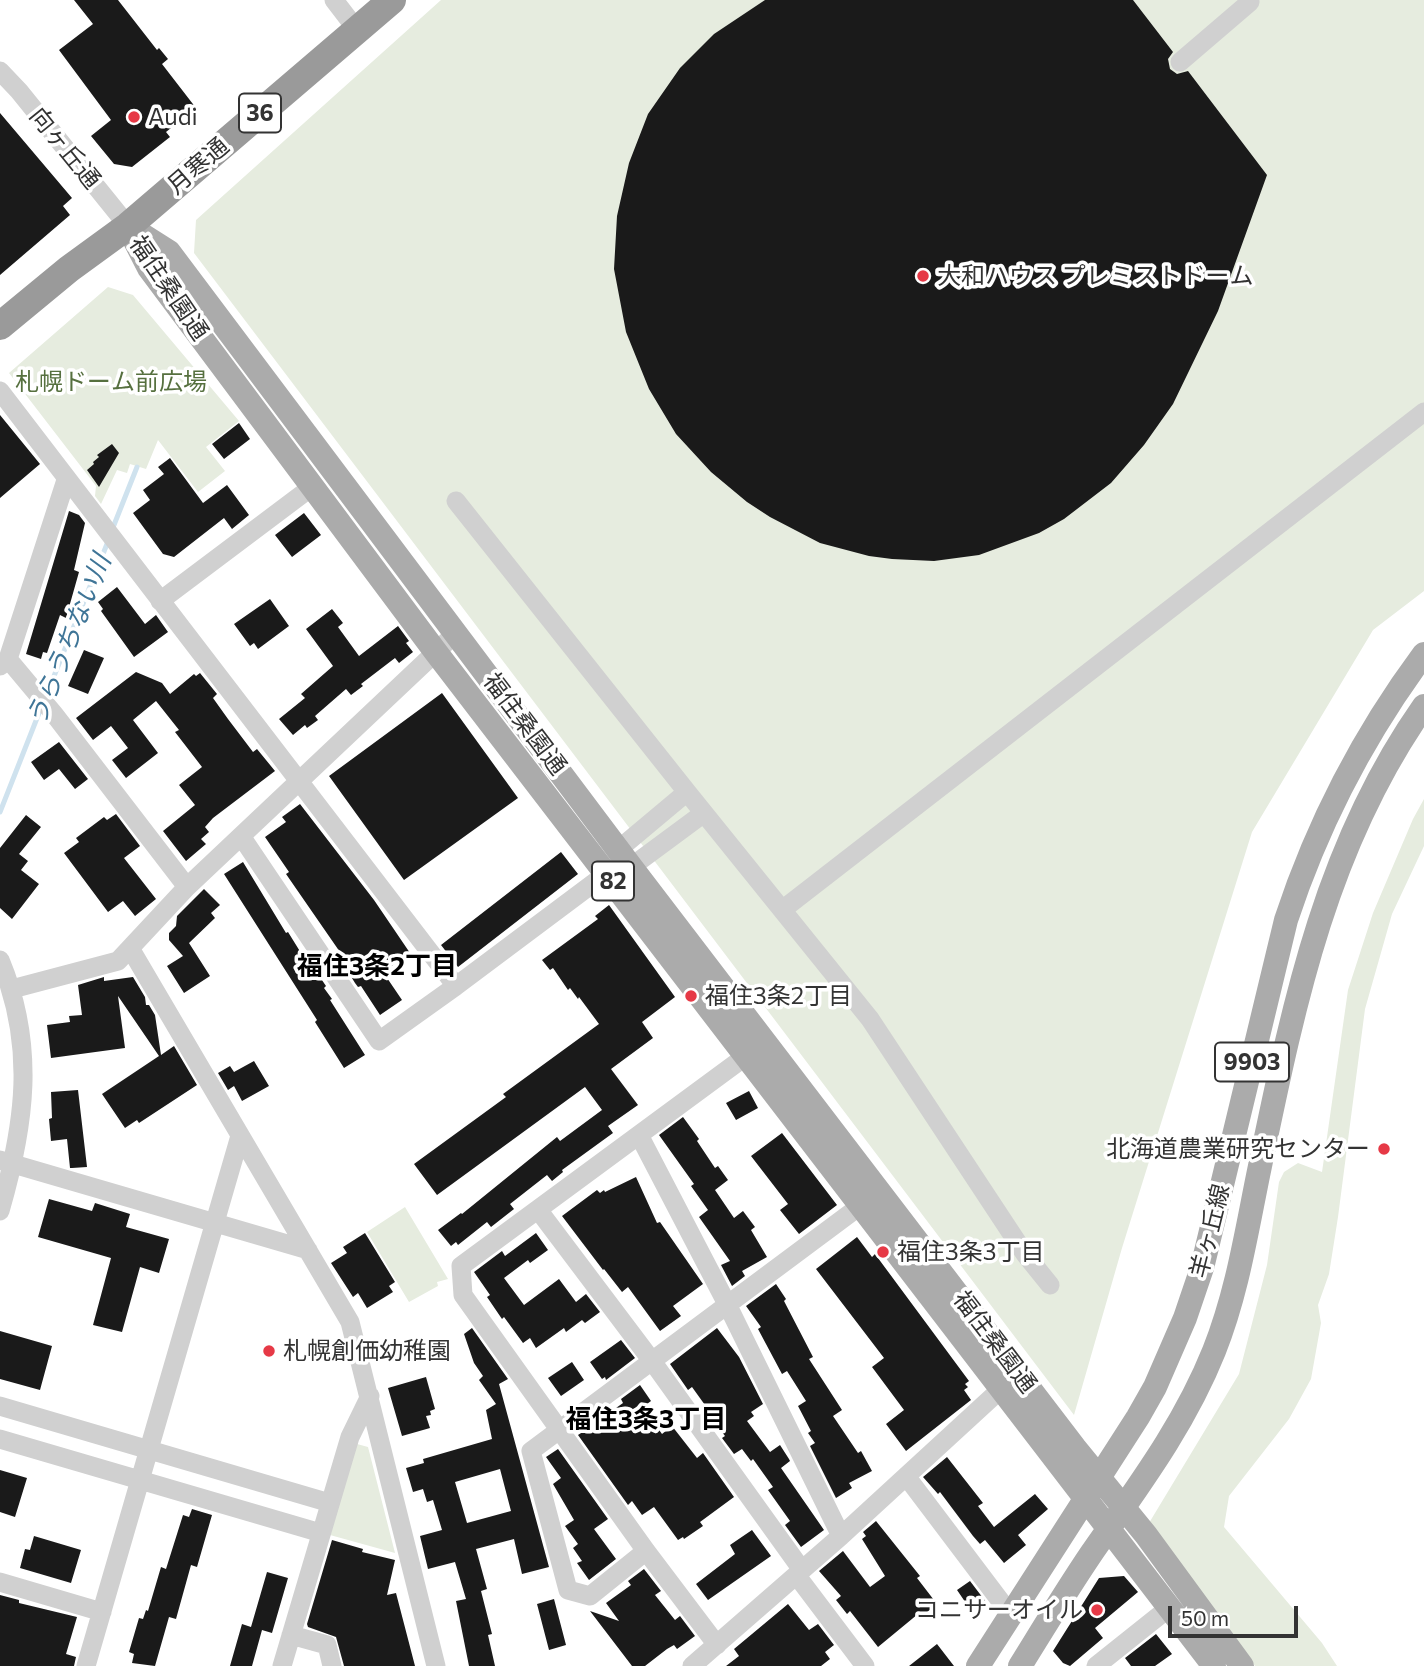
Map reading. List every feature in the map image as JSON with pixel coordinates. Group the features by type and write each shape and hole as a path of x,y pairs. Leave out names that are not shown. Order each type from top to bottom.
{"highway":[{"name":"月寒通","path":"0,327 69,269 128,226 392,0"}],"main road":[{"name":"福住桑園通","path":"128,226 149,268 435,651 621,862 746,1056 871,1198 1001,1389 1093,1488"},
{"name":"福住桑園通","path":"128,226 169,252 456,633 621,862 871,1198 1117,1518 1170,1607 1214,1666"},
{"name":"羊ヶ丘線","path":"978,1666 1155,1387 1185,1318 1202,1268 1286,920 1300,879 1342,782 1385,708 1424,654"},
{"name":"羊ヶ丘線","path":"1020,1666 1141,1486 1189,1408 1215,1350 1238,1279 1281,1072 1320,918 1336,869 1365,803 1424,706"},
{"name":"福住桑園通","path":"1117,1518 1146,1535 1242,1666"}],"street":[{"path":"334,0 357,30"},
{"path":"1180,62 1250,2"},
{"name":"向ヶ丘通","path":"0,71 128,226"},
{"path":"0,391 456,986"},
{"path":"785,914 1424,412"},
{"path":"785,914 1424,427"},
{"path":"66,480 4,663 34,689 187,887"},
{"path":"160,601 313,486"},
{"path":"456,500 870,1019 1025,1254 1050,1285"},
{"path":"12,989 118,961 187,887 456,633"},
{"path":"621,862 687,792"},
{"path":"241,836 379,1041 621,862 704,813"},
{"path":"130,948 350,1322 436,1666"},
{"path":"0,960 12,989 24,1053 19,1137 7,1162 0,1211"},
{"path":"715,1654 646,1551 463,1295 461,1266 746,1056"},
{"path":"639,1135 727,1304 841,1536"},
{"path":"86,1666 240,1136"},
{"path":"7,1162 308,1250"},
{"path":"646,1551 590,1596 568,1590 531,1451 871,1198"},
{"path":"539,1211 652,1361 866,1666"},
{"path":"692,1666 715,1654 1001,1389"},
{"path":"282,1666 350,1437 370,1396"},
{"path":"0,1406 330,1503"},
{"path":"50,1453 58,1423"},
{"path":"0,1439 321,1533"},
{"path":"228,1506 237,1476"},
{"path":"906,1476 1011,1615"},
{"path":"0,1582 102,1612"},
{"path":"1096,1666 1170,1607"},
{"path":"291,1635 327,1645 332,1666"}],"green space":[{"path":"441,0 1424,0 1424,591 1373,630 1252,832 1122,1248 1074,1415 194,253 196,220"},
{"name":"札幌ドーム前広場","path":"108,287 133,295 239,421 206,447 225,471 198,492 158,440 146,469 130,464 127,473 117,470 101,504 95,496 96,486 9,373"},
{"path":"1424,799 1424,846 1392,914 1365,1009 1329,1274 1318,1305 1321,1323 1311,1379 1289,1419 1229,1496 1224,1527 1322,1643 1337,1666 1255,1666 1149,1523 1239,1374 1267,1265 1279,1182 1284,1172 1298,1163 1322,1172 1348,990 1373,913"},
{"path":"405,1207 448,1279 437,1282 438,1286 409,1302 367,1232"},
{"path":"357,1444 368,1447 395,1553 330,1535"}],"building":[{"path":"74,0 118,0 157,50 159,48 168,59 162,64 196,108 166,132 170,137 132,167 114,164 91,136 111,120 59,50 93,24"},
{"name":"大和ハウス プレミストドーム","path":"765,0 1133,0 1173,52 1168,59 1170,69 1177,74 1188,71 1267,175 1218,311 1173,404 1144,445 1111,483 1064,519 1039,533 979,555 934,561 869,556 820,543 770,517 711,472 676,434 649,389 626,332 614,269 617,216 629,163 648,114 680,68 714,34"},
{"path":"0,113 72,198 63,206 70,215 0,275"},
{"path":"0,415 40,464 0,498"},
{"path":"239,423 250,439 224,459 212,444"},
{"path":"112,444 119,453 99,487 87,470 99,457 97,455"},
{"path":"170,458 203,503 227,485 249,515 232,529 224,518 174,557 163,554 133,513 150,500 143,490 164,474 158,467"},
{"path":"69,511 79,515 85,523 74,570 79,572 66,618 60,615 47,653 43,652 41,659 26,654"},
{"path":"304,513 321,535 292,557 275,535"},
{"path":"117,587 145,624 156,615 168,632 134,657 101,611 103,609 98,602"},
{"path":"270,599 289,626 258,649 254,643 250,646 234,624"},
{"path":"332,609 343,623 338,627 359,656 398,626 413,652 399,663 395,658 351,695 346,689 315,716 318,720 307,728 305,725 293,735 279,719 305,698 301,694 333,666 306,629"},
{"path":"84,650 104,658 88,694 68,686"},
{"path":"136,672 162,683 170,694 194,674 196,676 200,673 217,694 213,698 253,752 257,749 275,771 213,818 205,827 209,832 201,839 206,844 186,861 163,831 195,805 179,785 202,767 175,732 179,730 156,701 133,720 158,753 126,778 112,760 128,748 111,726 93,740 76,718"},
{"path":"442,693 518,798 404,880 329,776"},
{"path":"59,742 88,779 75,789 59,769 44,780 31,762"},
{"path":"300,804 374,900 410,953 383,972 402,1000 380,1015 361,986 358,987 355,983 347,970 351,968 286,874 289,872 265,837 286,822 282,817"},
{"path":"116,814 140,846 124,858 156,899 135,916 123,901 108,912 64,853 79,842 76,838 104,817 107,820"},
{"path":"26,815 41,827 19,854 28,861 21,870 39,884 12,919 0,908 0,848"},
{"path":"561,852 578,874 458,967 441,945"},
{"path":"243,862 286,933 288,932 326,986 324,988 332,999 330,1000 365,1055 344,1068 315,1022 317,1020 224,874"},
{"path":"204,889 220,905 211,913 215,918 189,943 210,976 184,993 167,966 183,956 169,940 169,933 176,926 177,916"},
{"path":"609,905 675,997 642,1022 653,1038 611,1069 638,1105 608,1126 613,1133 562,1170 552,1181 547,1175 510,1204 514,1209 491,1227 487,1222 458,1245 456,1242 451,1246 438,1230 462,1214 557,1137 560,1141 602,1110 585,1087 437,1195 414,1164 506,1097 503,1094 599,1024 579,997 578,999 570,988 568,990 553,968 550,970 542,960 598,919 595,916"},
{"path":"104,977 104,981 133,977 145,997 146,1005 149,1005 155,1015 161,1055 174,1046 197,1085 139,1123 137,1120 125,1128 102,1094 159,1056 118,996 125,1048 51,1058 47,1025 70,1022 69,1016 82,1015 78,985"},
{"path":"254,1061 269,1086 242,1101 234,1086 228,1090 218,1073 230,1066 234,1072"},
{"path":"78,1090 87,1167 70,1168 67,1139 51,1141 51,1092"},
{"path":"749,1091 758,1108 736,1120 726,1103"},
{"path":"683,1117 715,1168 718,1166 728,1180 715,1190 734,1218 743,1211 755,1227 751,1230 767,1257 742,1271 745,1276 732,1286 721,1265 730,1261 699,1217 708,1210 691,1186 694,1184 659,1135"},
{"path":"782,1133 837,1205 799,1234 780,1210 788,1204 751,1156"},
{"path":"636,1177 657,1223 660,1222 703,1284 673,1306 681,1316 660,1331 628,1287 622,1292 562,1216 597,1190 600,1193 604,1190 605,1192"},
{"path":"49,1199 92,1211 95,1203 130,1214 126,1227 169,1239 159,1273 140,1267 122,1332 93,1325 111,1258 38,1237"},
{"path":"365,1233 395,1282 389,1286 393,1292 367,1308 358,1293 353,1297 331,1263 347,1253 343,1247"},
{"path":"536,1233 548,1250 530,1263 528,1260 504,1278 524,1305 559,1279 576,1302 586,1294 600,1312 585,1323 582,1320 566,1332 564,1328 536,1348 530,1338 523,1343 504,1317 502,1319 474,1272 502,1251 505,1256"},
{"path":"857,1237 872,1257 875,1254 969,1381 964,1390 971,1400 906,1451 886,1424 904,1410 872,1367 884,1358 816,1269"},
{"path":"776,1284 786,1299 784,1301 813,1357 809,1359 842,1410 833,1416 858,1453 861,1451 872,1471 849,1483 852,1488 836,1498 810,1446 815,1443 808,1433 811,1431 798,1406 806,1401 787,1371 782,1374 758,1329 761,1327 746,1306"},
{"path":"472,1328 508,1379 499,1384 549,1567 522,1574 514,1539 476,1549 487,1589 481,1591 492,1634 488,1635 495,1666 469,1666 456,1601 466,1599 455,1562 428,1569 420,1536 442,1530 433,1500 427,1502 423,1489 413,1492 406,1468 424,1463 423,1459 492,1439 486,1410 496,1404 479,1380 483,1376 474,1363 464,1334","holes":["500,1469 511,1511 467,1523 455,1482"]},
{"path":"717,1328 739,1357 763,1404 751,1412 754,1416 747,1421 770,1452 780,1445 790,1461 781,1468 824,1530 801,1547 785,1525 790,1521 768,1490 773,1487 753,1459 751,1461 742,1449 734,1454 722,1438 725,1436 713,1420 715,1419 692,1387 688,1390 670,1364"},
{"path":"0,1331 52,1346 40,1390 0,1379"},
{"path":"621,1340 635,1358 606,1380 605,1377 602,1379 590,1362"},
{"path":"572,1362 584,1380 561,1396 548,1378"},
{"path":"426,1377 435,1409 430,1411 431,1415 426,1416 430,1428 402,1436 388,1388"},
{"path":"640,1385 651,1401 643,1407 662,1434 672,1426 697,1458 703,1453 734,1497 700,1522 703,1526 684,1539 683,1537 678,1540 654,1507 642,1515 632,1501 628,1505 578,1435 623,1403 621,1399"},
{"path":"558,1449 608,1519 594,1529 616,1559 589,1580 577,1563 582,1561 573,1548 578,1544 565,1526 574,1520 553,1484 561,1478 546,1457"},
{"path":"947,1457 983,1503 978,1506 994,1527 1035,1494 1048,1509 1018,1535 1026,1545 1004,1563 985,1540 980,1544 940,1492 938,1494 923,1477"},
{"path":"0,1470 27,1478 15,1517 0,1512"},
{"path":"192,1509 212,1515 197,1567 191,1565 176,1619 169,1617 155,1666 132,1663 134,1654 129,1652 139,1618 143,1619 146,1610 148,1611 161,1567 166,1569 183,1515 189,1517"},
{"path":"876,1521 920,1576 917,1578 937,1604 921,1617 918,1614 878,1647 850,1611 847,1614 836,1600 841,1596 819,1571 843,1551 870,1587 885,1576 862,1539 866,1536 863,1532"},
{"path":"752,1530 771,1556 708,1600 696,1584 735,1554 730,1545"},
{"path":"34,1536 81,1550 71,1583 20,1568 25,1549 30,1550"},
{"path":"332,1540 363,1549 362,1552 395,1560 387,1595 396,1593 415,1666 344,1666 336,1637 308,1627"},
{"path":"644,1569 661,1591 655,1595 675,1620 680,1616 695,1636 677,1649 674,1645 667,1649 645,1666 632,1666 590,1611 619,1621 606,1603 631,1585 628,1581"},
{"path":"267,1572 288,1578 272,1633 262,1630 252,1666 230,1666 242,1624 251,1627"},
{"name":"コニサーオイル","path":"1124,1576 1138,1592 1095,1628 1103,1638 1070,1666 1063,1663 1053,1651 1099,1578"},
{"path":"970,1581 986,1602 972,1612 957,1590"},
{"path":"0,1595 19,1600 19,1603 77,1617 66,1654 76,1657 74,1666 0,1666"},
{"path":"554,1599 566,1645 549,1650 537,1604"},
{"path":"788,1604 809,1630 818,1624 834,1645 825,1652 830,1659 821,1666 726,1666 739,1656 734,1649"},
{"path":"1156,1634 1172,1654 1155,1666 1131,1666 1125,1658"},
{"path":"937,1644 954,1666 909,1666"}],"waterway":[{"name":"うらうちない川","path":"112,530 137,467"},
{"name":"うらうちない川","path":"46,696 109,539"},
{"name":"うらうちない川","path":"0,812 41,708"}],"place":[{"name":"Audi","path":"134,117"},
{"name":"大和ハウス プレミストドーム","path":"923,276"},
{"name":"福住3条2丁目","path":"691,996"},
{"name":"北海道農業研究センター","path":"1384,1149"},
{"name":"福住3条3丁目","path":"883,1252"},
{"name":"札幌創価幼稚園","path":"269,1351"},
{"name":"コニサーオイル","path":"1097,1610"}],"district":[{"name":"福住3条2丁目","path":"377,966"},
{"name":"福住3条3丁目","path":"646,1419"}]}
